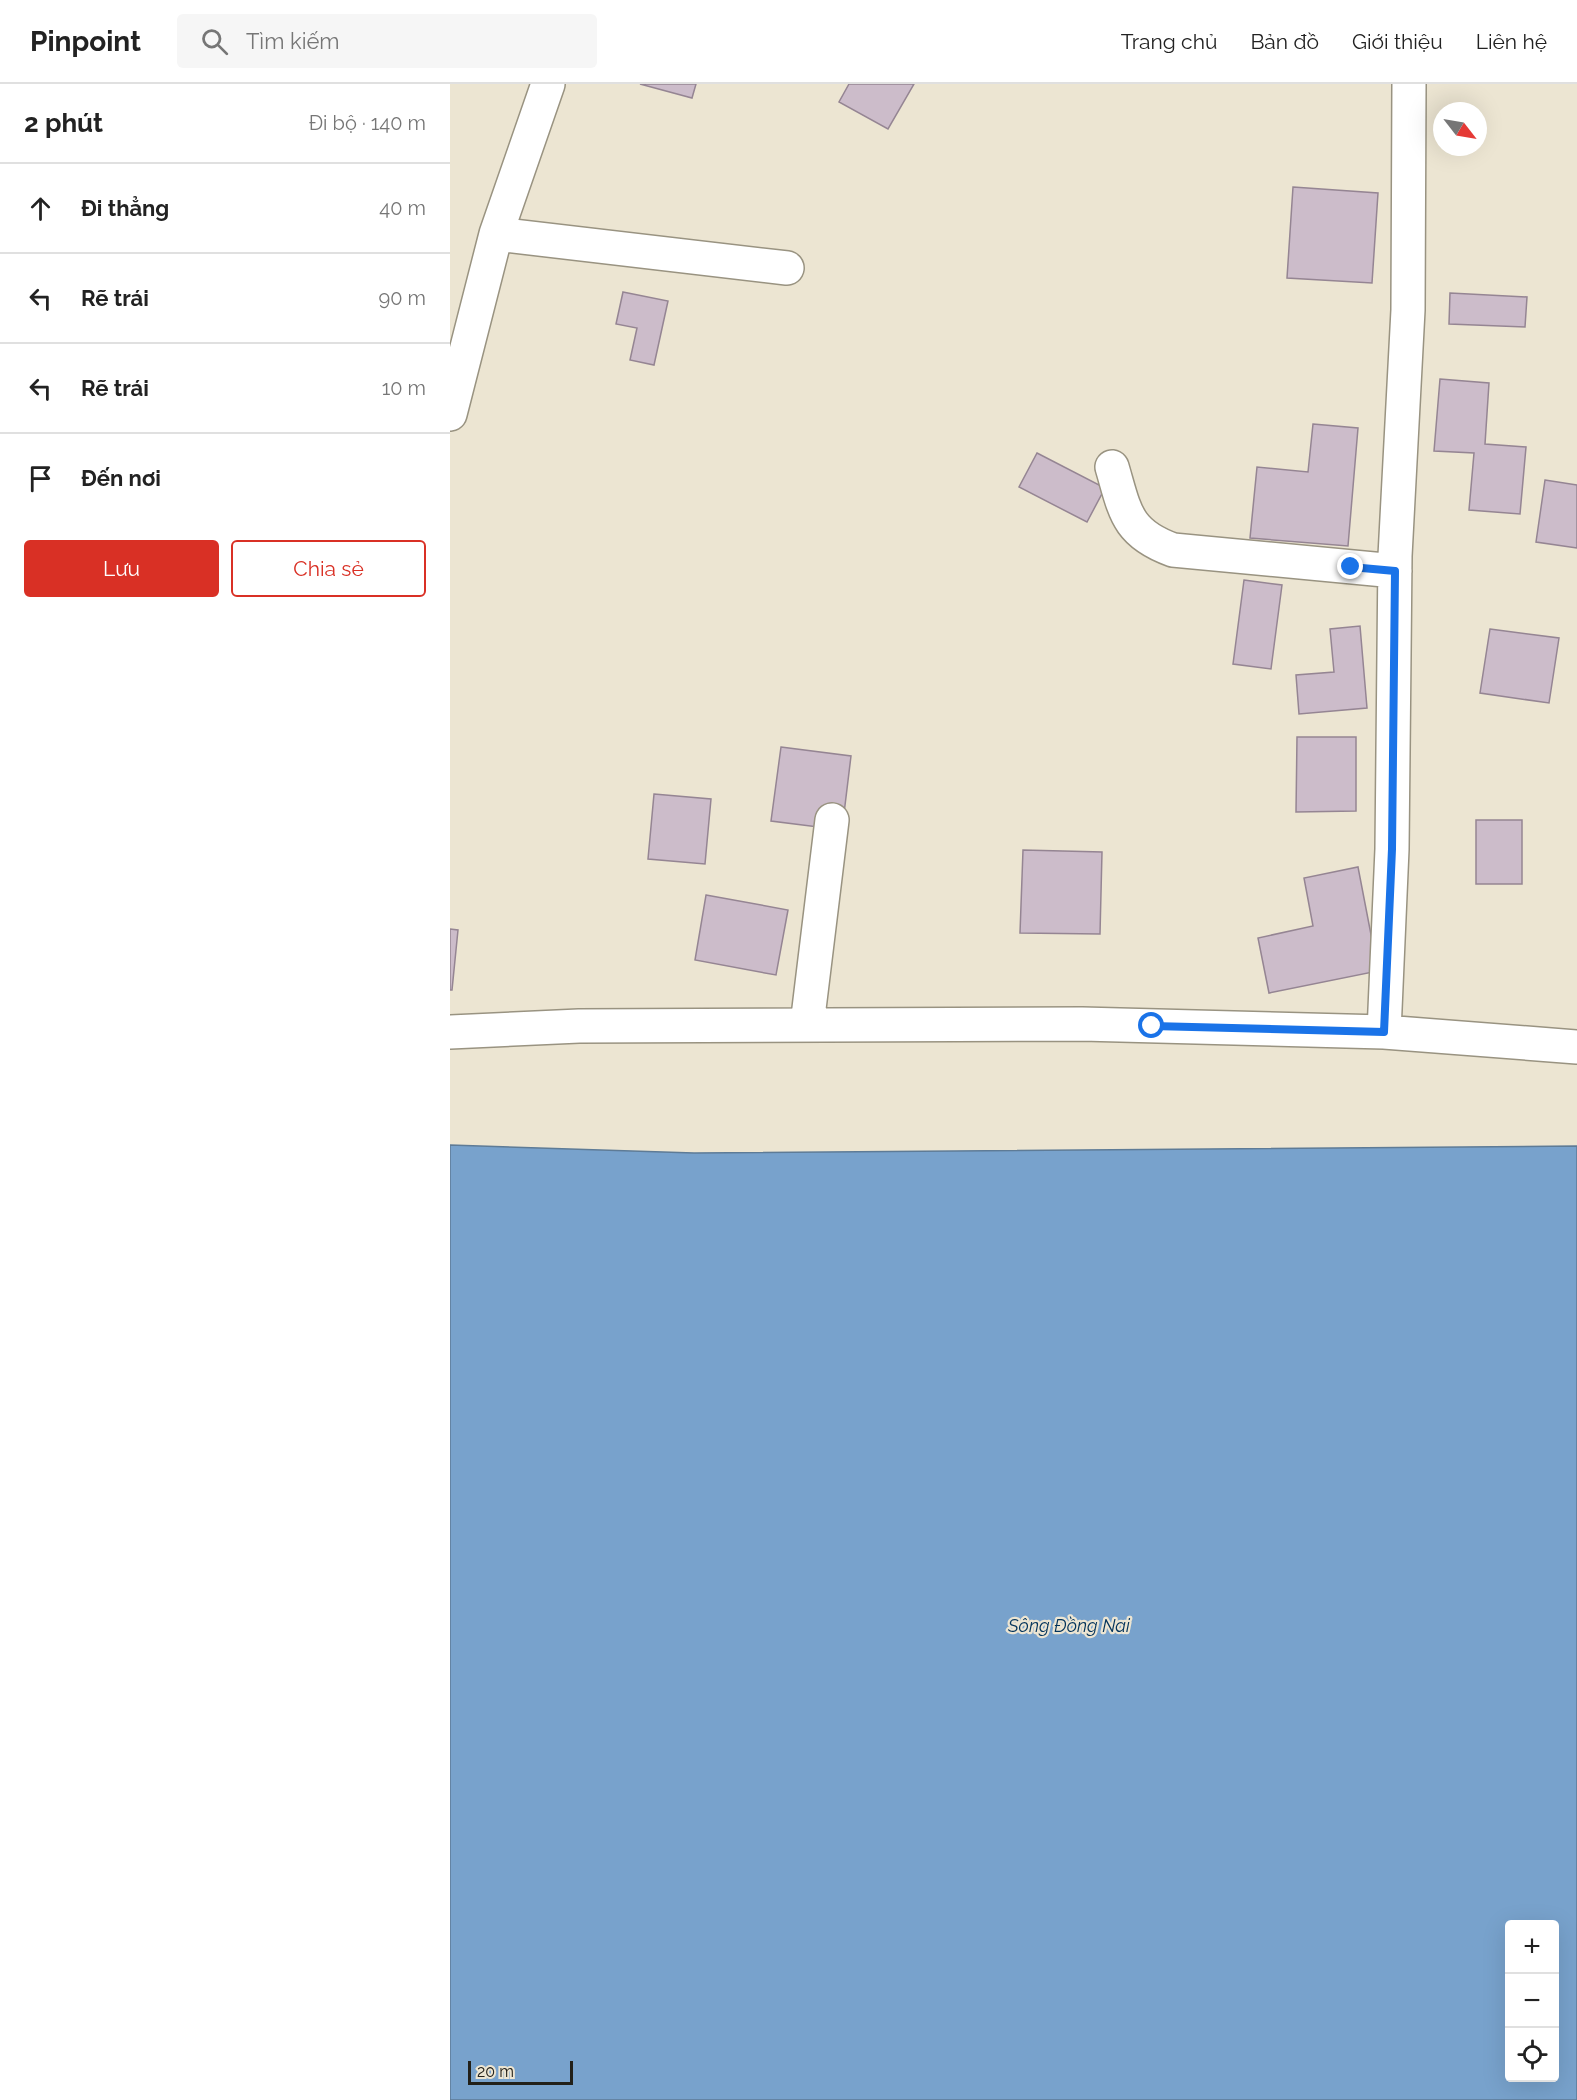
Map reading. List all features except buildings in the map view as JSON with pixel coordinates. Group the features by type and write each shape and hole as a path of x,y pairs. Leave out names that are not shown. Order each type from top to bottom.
{"street":[{"path":"450,414 496,234 548,84"},
{"path":"1384,1032 1392,849 1395,571 1408,310 1410,84"},
{"path":"496,234 787,268"},
{"path":"1112,467 1126,514 1152,543 1173,550 1395,571"},
{"path":"807,1025 832,820"},
{"path":"450,1032 579,1026 1082,1024 1384,1032 1577,1047"}],"water":[{"name":"Sông Đồng Nai","path":"450,1145 694,1153 1577,1146 1577,2100 450,2100"}],"route":[{"path":"1152,1026 1384,1032 1392,849 1395,571 1351,567"}]}
